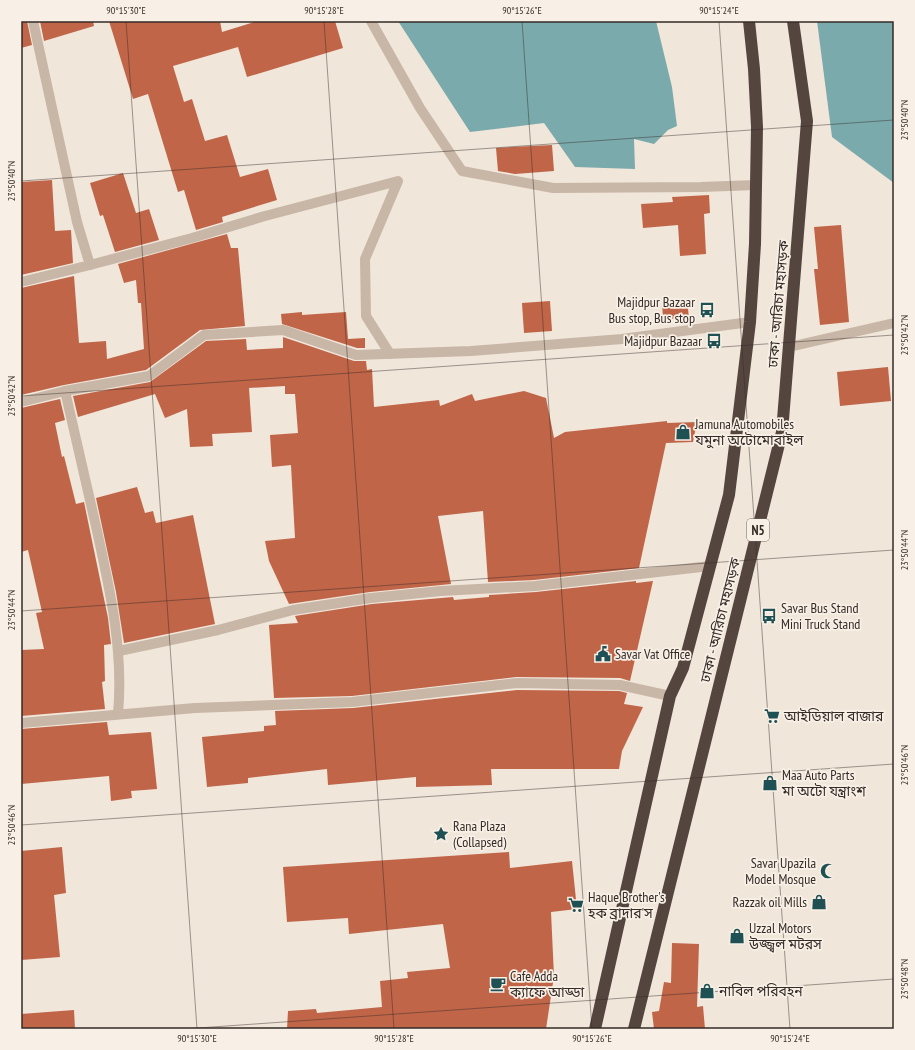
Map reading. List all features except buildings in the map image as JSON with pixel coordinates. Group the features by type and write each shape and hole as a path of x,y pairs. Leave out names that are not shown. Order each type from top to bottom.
{"highway":[{"name":"ঢাকা - আরিচা মহাসড়ক","path":"595,1029 670,696 683,668 728,495 750,322 755,244 757,127 754,68 749,21"},
{"name":"ঢাকা - আরিচা মহাসড়ক","path":"634,1029 782,432 807,121 793,21"}],"street":[{"path":"33,21 77,222 90,266"},
{"path":"371,21 420,108 462,171 553,188 756,185"},
{"path":"21,282 90,266 192,238 264,216 398,181 365,259 366,316 390,354"},
{"path":"21,402 65,391 149,376 204,335 283,330 356,355 471,351 622,339 750,322"},
{"path":"789,347 894,323"},
{"path":"65,391 104,559 119,651 121,686 118,714"},
{"path":"119,651 218,630 293,610 363,599 441,591 535,586 710,566"},
{"path":"21,723 195,708 352,702 518,683 620,685 670,696"}],"water":[{"path":"398,21 656,21 672,87 677,126 668,130 654,144 634,139 635,169 575,167 544,123 470,132"},
{"path":"817,21 894,21 894,183 832,137"}],"place":[{"name":"Majidpur Bazaar Bus stop, Bus stop","path":"707,310"},
{"name":"Majidpur Bazaar","path":"714,341"},
{"name":"Jamuna Automobiles যমুনা অটোমোবাইল","path":"683,432"},
{"name":"Savar Bus Stand Mini Truck Stand","path":"769,616"},
{"name":"Savar Vat Office","path":"603,654"},
{"name":"আইডিয়াল বাজার","path":"772,716"},
{"name":"Maa Auto Parts মা অটো যন্ত্রাংশ","path":"770,783"},
{"name":"Rana Plaza (Collapsed)","path":"441,834"},
{"name":"Savar Upazila Model Mosque","path":"828,871"},
{"name":"Razzak oil Mills","path":"819,902"},
{"name":"Haque Brother's হক ব্রাদার'স","path":"576,905"},
{"name":"Uzzal Motors উজ্জ্বল মটরস","path":"737,936"},
{"name":"Cafe Adda ক্যাফে আড্ডা","path":"498,984"},
{"name":"নাবিল পরিবহন","path":"707,991"}]}
